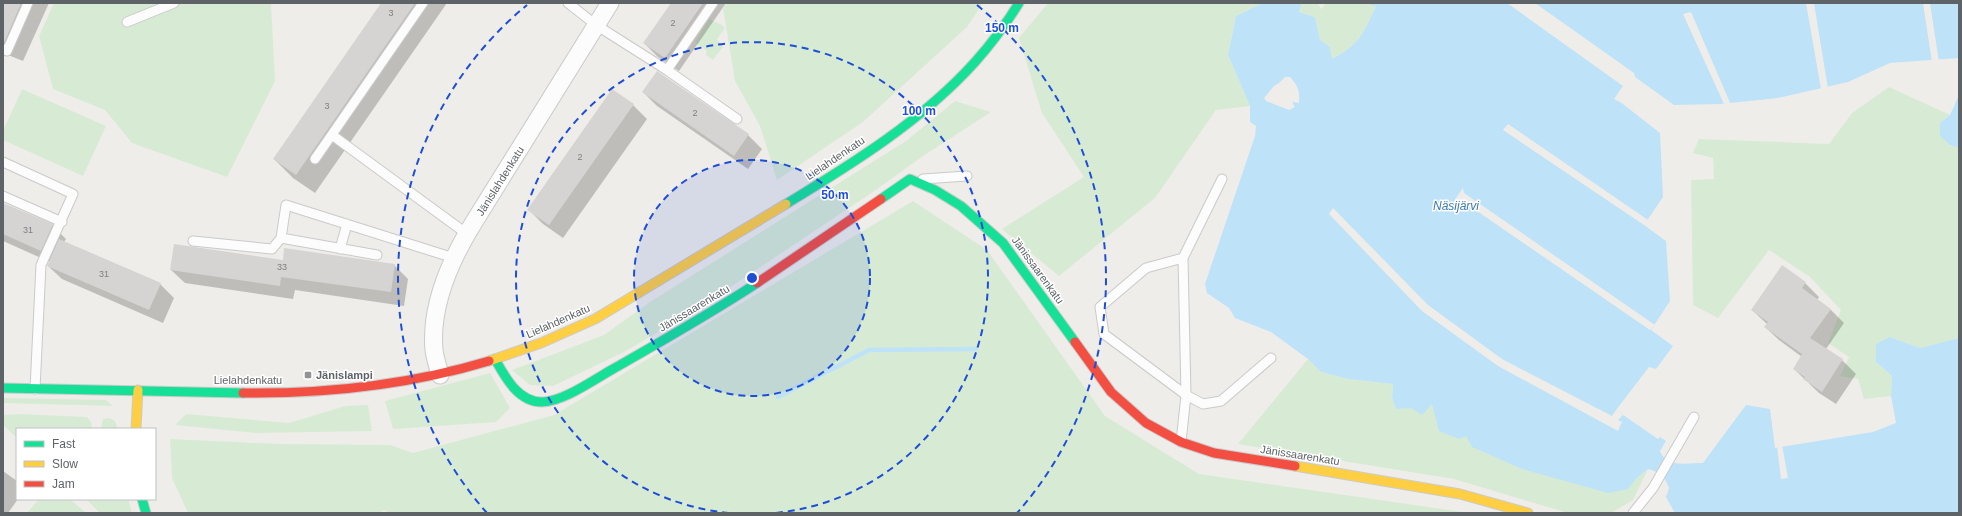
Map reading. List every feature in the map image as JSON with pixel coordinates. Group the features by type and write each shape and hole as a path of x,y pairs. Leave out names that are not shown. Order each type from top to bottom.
{"street":[{"name":"Jänislahdenkatu","path":"440,375 434,351 435,323 440,299 454,258 467,234 610,3"},
{"name":"Lielahdenkatu","path":"3,388 311,392 370,386 440,375 495,359 574,329 622,304 811,188 900,129 944,93 985,51 1019,3"},
{"name":"Jänissaarenkatu","path":"495,359 505,378 514,389 524,396 542,402 552,400 593,380 738,295 910,180 935,190 961,206 1003,243 1111,392 1146,423 1181,442 1214,453 1460,494 1528,513"},
{"path":"136,428 138,390"},
{"path":"142,500 146,513"}],"lane":[{"path":"3,60 5,50 28,3"},
{"path":"126,22 174,3"},
{"path":"315,159 423,3"},
{"path":"568,3 596,25 667,70 737,119"},
{"path":"667,70 713,3"},
{"path":"332,135 467,234"},
{"path":"3,162 73,194 62,222 41,265 35,389"},
{"path":"910,180 967,176"},
{"path":"1181,442 1186,395 1183,258 1222,179"},
{"path":"3,196 62,222"},
{"path":"193,241 272,249 281,238 286,205 454,258"},
{"path":"340,249 347,224"},
{"path":"281,238 377,256"},
{"path":"1183,258 1146,268 1100,307 1104,334 1186,395 1203,404 1221,401 1271,358"},
{"path":"1632,513 1653,488 1694,417"}],"green space":[{"path":"54,3 271,3 275,81 227,177 132,143 105,110 53,89 39,36"},
{"path":"727,3 983,3 967,27 863,122 777,180 760,126 735,81 723,8"},
{"path":"1048,3 1263,3 1236,16 1228,55 1250,106 1216,110 1155,198 1059,276 1002,229 1084,177 1042,113 1019,38"},
{"path":"1302,3 1318,3 1321,9 1326,3 1371,3 1370,4 1376,6 1360,37 1349,48 1332,59 1330,47 1320,40 1315,17 1299,12"},
{"path":"709,19 725,28 717,39 723,47 713,60 706,55 707,51 695,43"},
{"path":"1889,87 1950,115 1940,123 1950,145 1959,148 1959,338 1920,348 1890,337 1876,362 1892,376 1891,396 1864,399 1858,379 1840,376 1849,357 1828,343 1841,310 1810,277 1769,250 1718,318 1693,305 1691,180 1714,179 1713,158 1693,153 1699,139 1829,144 1852,113"},
{"path":"22,89 106,126 83,176 3,140 3,131"},
{"path":"955,101 991,112 923,156 873,192 696,310 624,352 553,386 530,385 512,370 604,335 650,302 906,141"},
{"path":"913,201 987,250 1105,416 1199,474 1470,513 388,513 385,510 378,513 188,513 172,478 170,439 280,444 390,445 413,453 554,415"},
{"path":"1308,359 1321,372 1348,379 1393,384 1392,398 1396,409 1432,404 1466,436 1628,489 1638,477 1648,469 1633,500 1611,513 1568,513 1454,479 1238,444"},
{"path":"490,373 510,408 496,422 393,429 385,401"},
{"path":"3,398 106,400 113,406 3,403"},
{"path":"368,405 372,431 257,433 175,425 186,414 289,423 345,406"},
{"path":"19,414 87,417 91,422 92,428 16,428 16,437 3,425 3,415"},
{"path":"109,418 115,421 118,428 101,428 103,419"},
{"path":"38,500 71,500 86,513 27,513"},
{"path":"87,500 128,500 132,513 100,513"}],"water":[{"name":"Näsijärvi","path":"1263,3 1302,3 1299,12 1315,17 1320,40 1330,47 1332,59 1349,48 1360,37 1376,6 1370,5 1371,3 1959,3 1959,58 1890,63 1848,82 1778,98 1720,104 1674,105 1635,77 1619,101 1660,133 1663,197 1644,225 1666,241 1670,301 1651,330 1673,346 1656,369 1649,367 1616,410 1658,439 1660,437 1666,441 1660,451 1667,460 1684,464 1703,463 1746,405 1770,409 1775,448 1873,432 1896,423 1891,396 1892,376 1876,362 1876,344 1890,337 1920,348 1959,338 1959,513 1675,513 1666,497 1669,488 1664,478 1656,472 1648,469 1638,477 1628,489 1608,493 1522,469 1472,447 1466,436 1459,439 1439,431 1432,404 1422,415 1411,408 1396,409 1392,398 1393,384 1348,379 1321,372 1308,359 1271,332 1235,318 1229,308 1207,293 1205,284 1255,136 1256,126 1250,122 1250,106 1228,55 1236,16","holes":["1285,77 1290,77 1298,89 1299,103 1292,102 1295,107 1289,110 1266,101 1264,98 1274,86"]},
{"path":"1959,95 1959,148 1950,145 1940,136 1940,123 1950,115"}],"pier":[{"path":"1507,3 1535,3 1634,73 1636,80 1620,102 1614,99 1623,86"},
{"path":"1806,3 1814,3 1828,89 1821,89"},
{"path":"1923,3 1930,3 1939,62 1932,62"},
{"path":"1691,12 1731,105 1724,104 1683,14"},
{"path":"1508,124 1648,220 1644,225 1503,130"},
{"path":"1463,188 1464,193 1655,325 1650,330 1461,200 1454,201"},
{"path":"1333,208 1428,305 1502,359 1612,416 1616,410 1623,415 1618,420 1622,422 1618,431 1498,366 1422,311 1329,214"},
{"path":"1782,445 1788,478 1781,479 1777,446"}],"building":[{"path":"3,3 21,3 4,43 3,43"},
{"path":"381,3 415,3 296,175 273,159"},
{"path":"671,3 703,3 665,58 643,43"},
{"path":"657,71 749,134 734,156 642,92"},
{"path":"612,89 634,104 549,225 527,210"},
{"path":"3,203 53,224 41,251 3,234"},
{"path":"59,239 161,283 149,310 47,266"},
{"path":"174,244 283,260 284,248 395,264 391,292 281,277 280,286 170,270"},
{"path":"1782,265 1806,282 1802,288 1831,309 1810,338 1843,359 1822,392 1803,379 1805,377 1793,369 1802,354 1764,327 1768,322 1751,310"}],"waterway":[{"path":"778,397 869,350 976,349"}],"traffic: fast":[{"path":"786,204 886,140 933,103 975,62 1019,3"},
{"path":"881,199 910,179 935,190 961,206 1003,243 1075,342"},
{"path":"495,359 508,381 519,393 534,401 550,401 569,394 588,384 757,283"},
{"path":"3,388 243,393"},
{"path":"142,500 146,513"}],"traffic: slow":[{"path":"489,361 541,343 595,319 786,204"},
{"path":"136,428 138,390"},
{"path":"1295,466 1460,494 1528,513"}],"traffic: jam":[{"path":"757,283 881,199"},
{"path":"1075,342 1111,392 1146,423 1181,442 1214,453 1295,466"},
{"path":"243,393 336,390 398,382 489,361"}],"place":[{"name":"Jänislampi","path":"308,375"}]}
